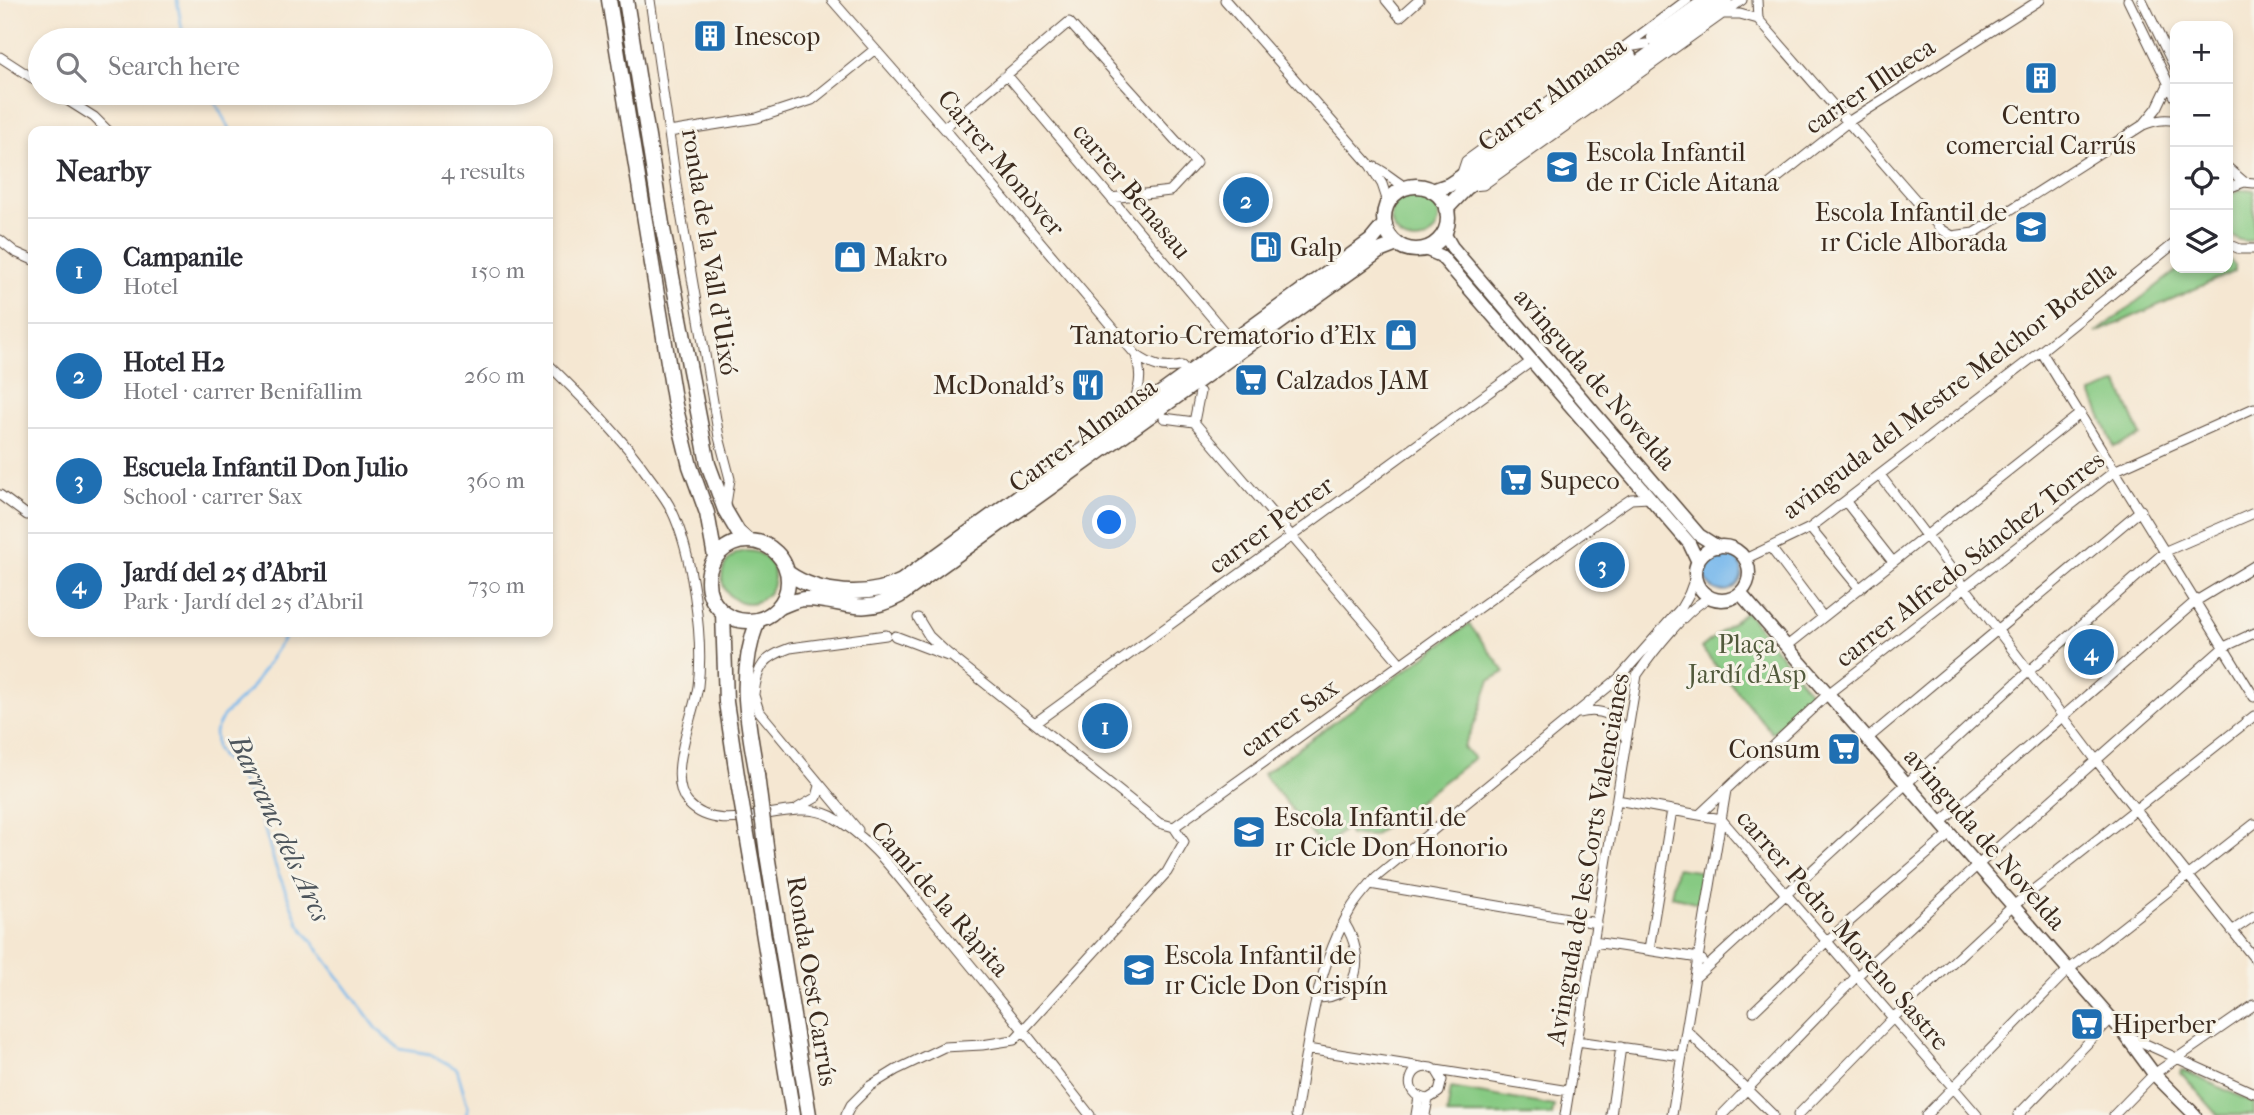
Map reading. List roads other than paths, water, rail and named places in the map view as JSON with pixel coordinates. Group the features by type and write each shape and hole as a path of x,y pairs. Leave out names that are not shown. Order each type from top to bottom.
{"main road":[{"path":"609,0 675,405 690,466 707,513 715,557"},
{"path":"626,0 662,224 708,464 725,510 738,532 748,541"},
{"path":"1432,191 1464,182 1707,0"},
{"name":"Carrer Almansa","path":"1447,209 1464,182 1637,62 1723,7"},
{"path":"1420,187 1432,191 1440,197 1447,209 1444,233 1436,243 1425,249 1409,249 1397,244 1389,235 1385,224 1388,202 1408,188 1420,187"},
{"name":"Carrer Almansa","path":"788,573 797,580 820,587 850,591 876,591 895,585 1363,247 1385,224"},
{"name":"avinguda de Novelda","path":"1444,233 1452,247 1699,535 1718,547"},
{"name":"Carrer Almansa","path":"779,607 804,599 842,606 876,606 899,596 1379,251 1397,244"},
{"name":"avinguda de Novelda","path":"1425,249 1441,256 1689,543 1697,568"},
{"path":"748,541 769,547 784,563 788,573 787,591 779,607 758,620 746,622 723,614 709,593 707,580 709,568 724,548 736,542 748,541"},
{"path":"1718,547 1734,549 1745,559 1749,574 1747,584 1740,593 1726,599 1711,597 1700,588 1697,568 1708,550 1718,547"},
{"path":"895,585 900,568"},
{"name":"avinguda de Novelda","path":"1740,593 2123,1032 2154,1074 2195,1115"},
{"name":"Ronda Oest Carrús","path":"723,614 726,702 793,1115"},
{"path":"752,691 748,651 758,620"},
{"name":"Ronda Oest Carrús","path":"748,651 744,684 767,854 809,1115"}],"street":[{"name":"ronda de la Vall d'Uixó","path":"650,0 677,190 719,437 730,479 725,510"},
{"name":"Carrer Monòver","path":"832,0 1136,355 1158,368 1182,366"},
{"path":"1225,0 1370,165 1382,184 1388,202"},
{"path":"1386,0 1400,17 1419,0"},
{"path":"1687,0 1466,160 1464,182 1483,185 1664,57 1723,7 1742,0"},
{"path":"1757,0 1758,19"},
{"name":"carrer Illueca","path":"1762,190 1848,122 2040,0"},
{"path":"2128,0 2169,83 2157,108 2143,125"},
{"path":"2142,0 2170,58"},
{"path":"1723,7 1758,19 1941,229 1952,236 1974,233 2143,125 2157,120 2170,121"},
{"path":"944,128 1069,22 1196,163 1170,191 1111,198"},
{"path":"1622,48 1646,44"},
{"path":"669,132 757,118 812,100 874,50"},
{"path":"0,57 28,75"},
{"path":"1637,62 1664,57"},
{"name":"carrer Benasau","path":"1007,75 1226,334"},
{"path":"75,105 103,126"},
{"path":"1370,165 1408,188"},
{"path":"2233,172 2249,183"},
{"path":"0,240 28,258"},
{"path":"2233,246 2254,249"},
{"name":"avinguda del Mestre Melchor Botella","path":"1745,559 1810,528 1846,502 2170,247"},
{"path":"2041,351 2254,697"},
{"path":"1135,399 1141,373 1136,355"},
{"name":"carrer Petrer","path":"1035,723 1532,361"},
{"name":"Camí de la Ràpita","path":"553,369 604,419 639,462 671,508 685,549 693,580 699,661 698,684 680,764 680,787 687,803 714,817 730,820 794,810 812,810 829,815 866,840 1022,1028 1090,1115"},
{"path":"1194,422 1200,392"},
{"name":"carrer Alfredo Sánchez Torres","path":"1699,815 1828,694 2116,470 2254,408"},
{"path":"1787,646 2081,413"},
{"path":"1164,418 1194,422 1401,664"},
{"path":"1880,475 2134,810 2254,958"},
{"path":"0,495 27,515"},
{"name":"carrer Sax","path":"1174,827 1616,509 1632,499 1648,498"},
{"path":"1846,502 1894,562"},
{"path":"1867,739 2141,510"},
{"path":"1695,978 2029,671 2166,551 2254,513"},
{"path":"1810,528 1860,589"},
{"path":"1771,548 1824,617"},
{"path":"1940,823 2196,601 2254,566"},
{"path":"1296,1115 1315,998 1324,968 1352,907 1376,877 1619,677 1669,623 1689,594 1697,568"},
{"name":"Avinguda de les Corts Valencianes","path":"1565,1115 1637,675 1650,656 1698,604 1711,597"},
{"path":"846,1115 851,1105 870,1086 944,1047 1014,1040 1022,1028 1167,872 1184,842 1174,827 1159,823 953,658 929,636 918,618"},
{"path":"2077,629 2113,673"},
{"path":"1722,1115 1857,976 1978,865 2224,647 2254,633"},
{"path":"866,840 759,711 752,691 756,677 764,662 776,653 790,648 891,635 953,658"},
{"path":"1576,714 1594,710 1612,716 1623,731 1626,742"},
{"path":"1798,1115 1893,1018 2013,906 2254,716"},
{"path":"794,810 817,797 820,786"},
{"path":"1672,1115 1726,790"},
{"name":"carrer Pedro Moreno Sastre","path":"1617,800 1721,819 1977,1115"},
{"path":"1649,949 1672,810"},
{"path":"1926,1115 2068,970 2254,824"},
{"path":"1754,1012 1827,941 1950,834"},
{"path":"1370,884 1597,923"},
{"path":"2232,931 2254,916"},
{"path":"1315,998 1325,998 1346,988 1357,970 1357,947 1345,924"},
{"path":"1594,942 1699,958 1709,966"},
{"path":"2114,1115 2154,1074 2254,1005"},
{"path":"2018,1115 2111,1019"},
{"path":"1687,1031 1773,1115"},
{"path":"2123,1032 2143,1044 2254,1093"},
{"path":"1577,1041 1682,1056"},
{"path":"1611,1115 1621,1047"},
{"path":"1307,1049 1569,1091"},
{"path":"1421,1068 1414,1072 1410,1080 1412,1091 1423,1098 1436,1095 1441,1088 1441,1077 1436,1070"},
{"path":"1416,1115 1423,1098"},
{"path":"1423,1098 1425,1115"}],"water":[{"path":"1723,553 1736,559 1742,572 1736,585 1723,591 1710,585 1704,572 1710,559"}],"waterway":[{"name":"Barranc dels Arcs","path":"177,0 182,28"},
{"name":"Barranc dels Arcs","path":"217,105 228,126"},
{"name":"Barranc dels Arcs","path":"285,637 250,690 223,716 215,732 216,748 222,758 230,763 246,788 263,824 275,865 299,924 378,1030 400,1049 430,1054 457,1069 468,1107 466,1115"}],"place":[{"name":"Inescop","path":"710,36"},
{"name":"Centro comercial Carrús","path":"2041,78"},
{"name":"Escola Infantil de 1r Cicle Aitana","path":"1562,167"},
{"name":"Hotel H2","path":"1246,200"},
{"name":"Escola Infantil de 1r Cicle Alborada","path":"2031,227"},
{"name":"Galp","path":"1266,247"},
{"name":"Makro","path":"850,257"},
{"name":"Tanatorio-Crematorio d'Elx","path":"1401,335"},
{"name":"Calzados JAM","path":"1251,380"},
{"name":"McDonald's","path":"1088,385"},
{"name":"Supeco","path":"1516,480"},
{"name":"Escuela Infantil Don Julio","path":"1602,565"},
{"name":"Jardí del 25 d'Abril","path":"2091,652"},
{"name":"Campanile","path":"1105,726"},
{"name":"Consum","path":"1844,749"},
{"name":"Escola Infantil de 1r Cicle Don Honorio","path":"1249,832"},
{"name":"Escola Infantil de 1r Cicle Don Crispín","path":"1139,970"},
{"name":"Hiperber","path":"2087,1024"}],"park label":[{"name":"Plaça Jardí d'Asp","path":"1747,659"}]}
